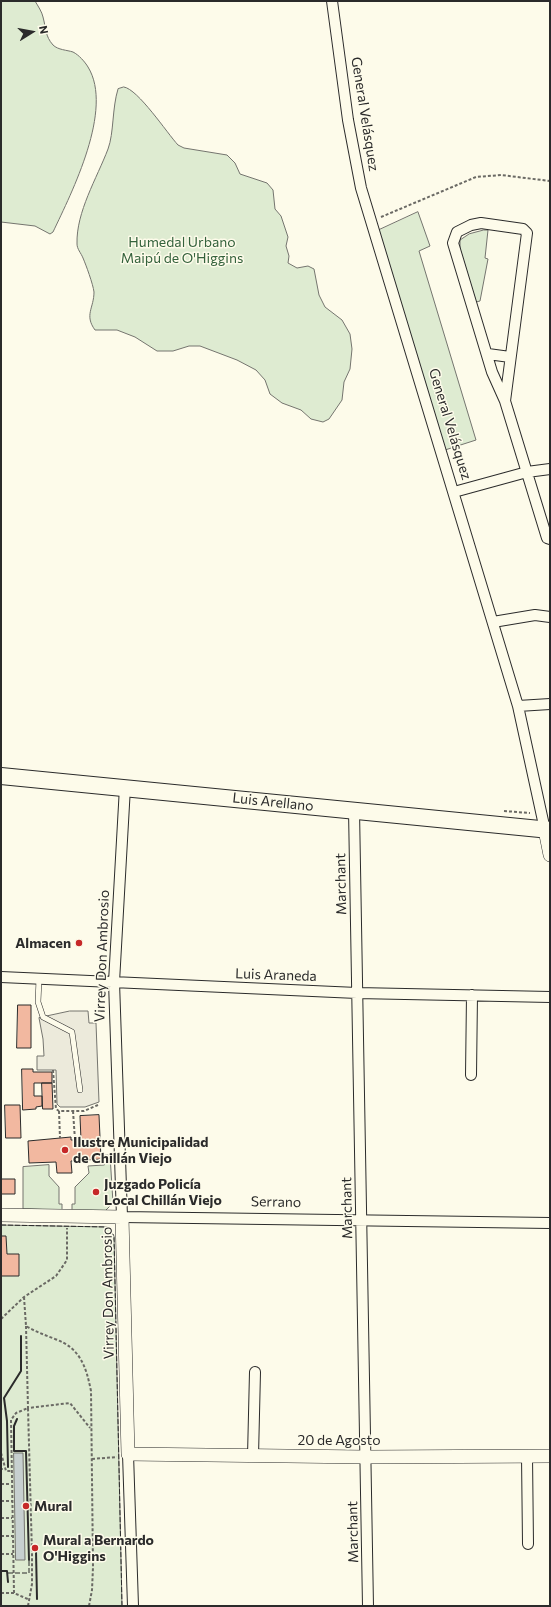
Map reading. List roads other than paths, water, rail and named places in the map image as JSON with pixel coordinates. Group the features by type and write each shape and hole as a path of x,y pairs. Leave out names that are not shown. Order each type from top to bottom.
{"main road":[{"name":"Luis Arellano","path":"1,776 548,830"}],"street":[{"name":"General Velásquez","path":"332,1 348,120 370,221 454,492 518,706 548,830 550,855"},
{"path":"505,401 527,233 522,229 478,223 458,232 453,243 498,389 505,401 547,538 550,539"},
{"path":"488,354 510,357"},
{"path":"454,492 527,472 550,469"},
{"path":"493,622 535,615 550,617"},
{"path":"518,706 550,704"},
{"name":"Virrey Don Ambrosio","path":"125,788 114,982 133,1606"},
{"name":"Marchant","path":"354,810 356,993 368,1606"},
{"name":"Luis Araneda","path":"1,977 356,993 550,996"},
{"path":"471,1075 472,995"},
{"name":"Serrano","path":"1,1215 550,1223"},
{"path":"252,1456 254,1372"},
{"name":"20 de Agosto","path":"128,1454 366,1457 550,1456"},
{"path":"527,1456 528,1544"}],"lane":[{"path":"39,979 38,1002 43,1017 72,1032 80,1090"}],"place":[{"name":"Almacen","path":"79,943"},
{"name":"Ilustre Municipalidad de Chillán Viejo","path":"65,1150"},
{"name":"Juzgado Policía Local Chillán Viejo","path":"96,1192"},
{"name":"Mural","path":"26,1506"},
{"name":"Mural a Bernardo O'Higgins","path":"35,1548"}],"park label":[{"name":"Humedal Urbano Maipú de O'Higgins","path":"182,250"}]}
